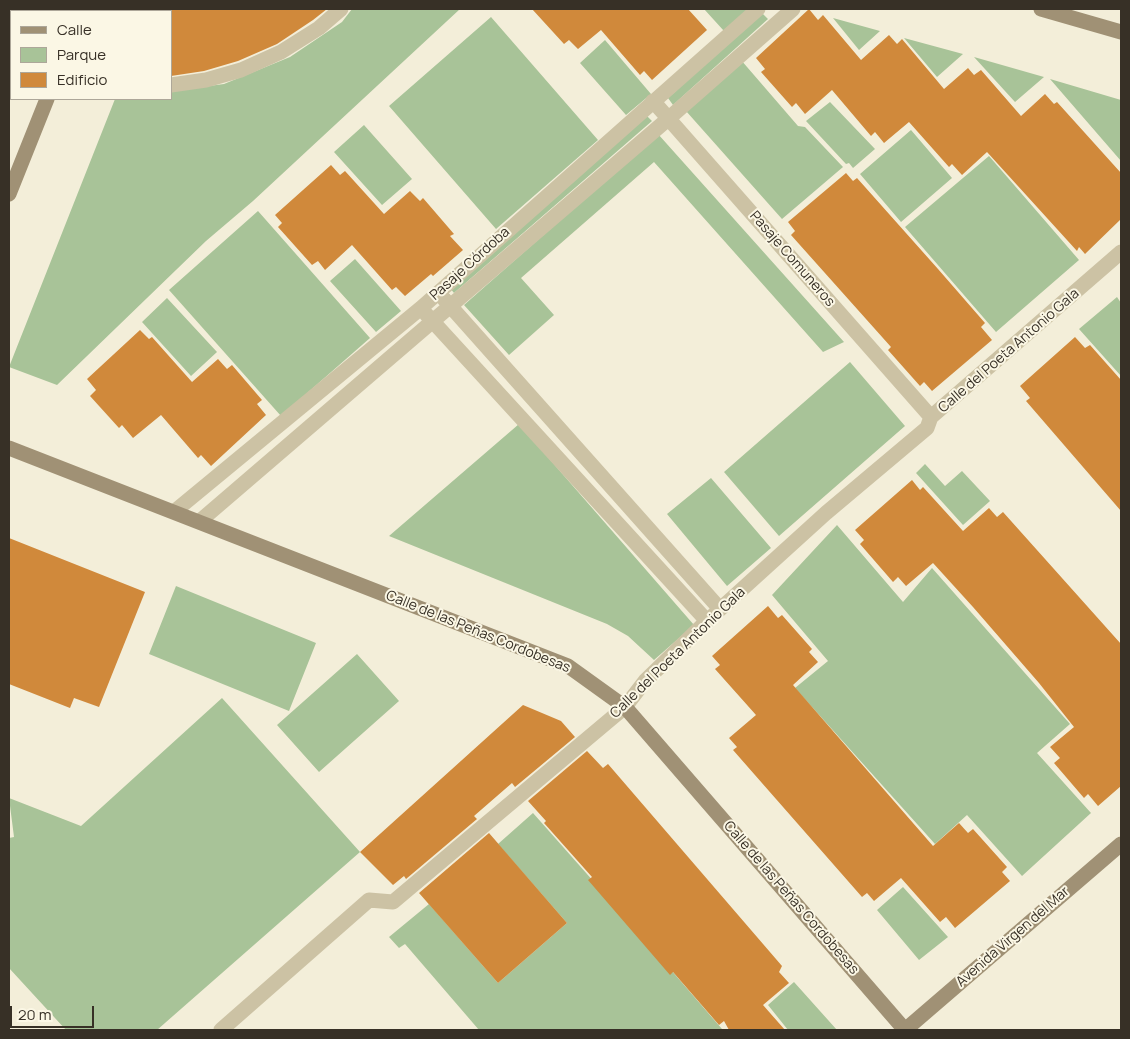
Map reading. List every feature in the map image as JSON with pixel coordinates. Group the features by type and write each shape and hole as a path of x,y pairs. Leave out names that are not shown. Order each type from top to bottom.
{"street":[{"path":"172,85 206,80 241,70 281,52 319,28 341,9"},
{"name":"Pasaje Córdoba","path":"175,511 421,308 758,9"},
{"path":"200,522 793,9"},
{"path":"1041,9 1121,32"},
{"path":"9,194 47,100"},
{"name":"Pasaje Comuneros","path":"653,101 931,417"},
{"name":"Calle del Poeta Antonio Gala","path":"221,1030 369,900 393,902 625,707 645,681 720,609 826,512 928,428 931,417 1121,252"},
{"path":"438,293 720,609"},
{"path":"421,308 707,621"},
{"name":"Calle de las Peñas Cordobesas","path":"9,448 175,511 568,666 625,707 905,1030"},
{"name":"Avenida Virgen del Mar","path":"905,1030 1121,844"}],"green space":[{"path":"352,9 460,9 253,201 206,241 57,385 9,367 115,100 172,100 172,91 224,84 290,57 342,22"},
{"path":"704,9 749,9 724,31"},
{"path":"762,13 768,19 673,105 668,98"},
{"path":"491,17 598,140 496,229 389,106"},
{"path":"833,18 880,31 859,50"},
{"path":"904,38 963,54 937,77"},
{"path":"605,40 651,94 626,115 580,63"},
{"path":"974,57 1044,77 1015,102"},
{"path":"741,60 798,126 805,127 843,167 782,219 686,111"},
{"path":"1050,79 1121,100 1121,161"},
{"path":"830,102 875,149 853,168 849,163 846,164 806,121"},
{"path":"647,116 652,121 454,293 450,288"},
{"path":"364,125 412,179 382,205 334,152"},
{"path":"911,130 952,178 901,222 860,174"},
{"path":"658,134 844,342 823,352 654,162 521,278 554,315 509,355 464,305"},
{"path":"989,156 1079,260 996,332 905,227"},
{"path":"258,211 370,338 281,416 169,290"},
{"path":"355,259 401,311 376,332 330,281"},
{"path":"1117,297 1121,303 1121,376 1079,329"},
{"path":"167,298 217,352 191,376 142,322"},
{"path":"850,362 905,426 779,536 724,472"},
{"path":"519,424 694,625 654,660 628,636 607,624 389,536"},
{"path":"925,464 945,486 962,471 990,501 963,525 916,473"},
{"path":"711,478 771,548 727,586 667,514"},
{"path":"837,525 903,602 932,568 1070,724 1037,753 1091,813 1022,876 967,815 935,844 795,688 828,661 772,595"},
{"path":"176,586 316,643 289,711 149,654"},
{"path":"357,654 399,701 319,772 277,725"},
{"path":"222,698 360,852 157,1030 66,1030 9,968 9,838 14,837 9,798 81,826"},
{"path":"533,813 722,1029 479,1030 405,944 399,948 389,937 429,904 498,983 567,923 498,844"},
{"path":"903,887 948,937 919,960 877,910"},
{"path":"794,982 837,1030 788,1030 768,1005"}],"building":[{"path":"327,9 277,44 238,61 204,71 172,76 171,10"},
{"path":"532,9 688,9 707,30 652,80 644,71 640,75 601,30 578,49 569,40 564,44"},
{"path":"809,9 818,20 823,15 861,60 889,35 897,44 902,39 944,89 968,68 974,75 981,70 1021,116 1045,94 1054,104 1057,102 1121,173 1121,219 1085,254 1079,247 1077,251 987,152 962,175 952,164 949,167 909,122 884,143 875,132 871,136 832,90 805,114 796,103 792,107 761,72 765,69 756,58"},
{"path":"331,165 340,175 345,171 384,214 410,191 420,201 423,198 454,234 450,236 463,250 433,276 431,274 405,296 396,287 392,290 352,245 325,270 318,261 312,265 278,227 282,223 275,215"},
{"path":"846,173 853,181 857,178 938,269 985,323 981,327 992,340 932,391 924,382 920,386 888,350 891,347 791,235 795,231 788,222"},
{"path":"140,330 149,339 152,337 192,382 218,359 227,369 232,365 262,400 257,404 266,415 211,466 201,455 198,458 161,415 133,438 122,425 119,428 90,396 96,390 87,379"},
{"path":"1075,337 1085,348 1090,345 1121,380 1121,511 1026,401 1030,398 1020,386"},
{"path":"912,480 920,490 923,487 963,531 989,508 997,517 1003,512 1121,644 1121,786 1098,806 1088,794 1084,798 1054,763 1060,758 1050,747 1074,727 1039,683 973,607 933,563 906,586 898,577 893,582 860,544 864,540 855,530"},
{"path":"9,538 145,592 99,707 74,698 70,708 9,684"},
{"path":"768,606 778,618 782,615 812,649 809,652 818,662 793,685 933,846 959,823 968,833 973,829 1007,867 1002,872 1010,881 955,928 946,917 940,922 901,878 874,901 867,893 862,897 733,750 737,747 729,738 756,715 715,669 720,665 712,656"},
{"path":"523,705 561,721 575,737 515,787 512,783 474,816 477,819 406,879 404,876 393,885 360,852"},
{"path":"587,751 603,768 608,764 782,966 779,972 789,983 763,1005 785,1030 729,1030 724,1021 719,1025 673,972 670,975 588,880 592,877 544,823 546,821 528,801"},
{"path":"489,833 567,923 498,983 419,893"}]}
